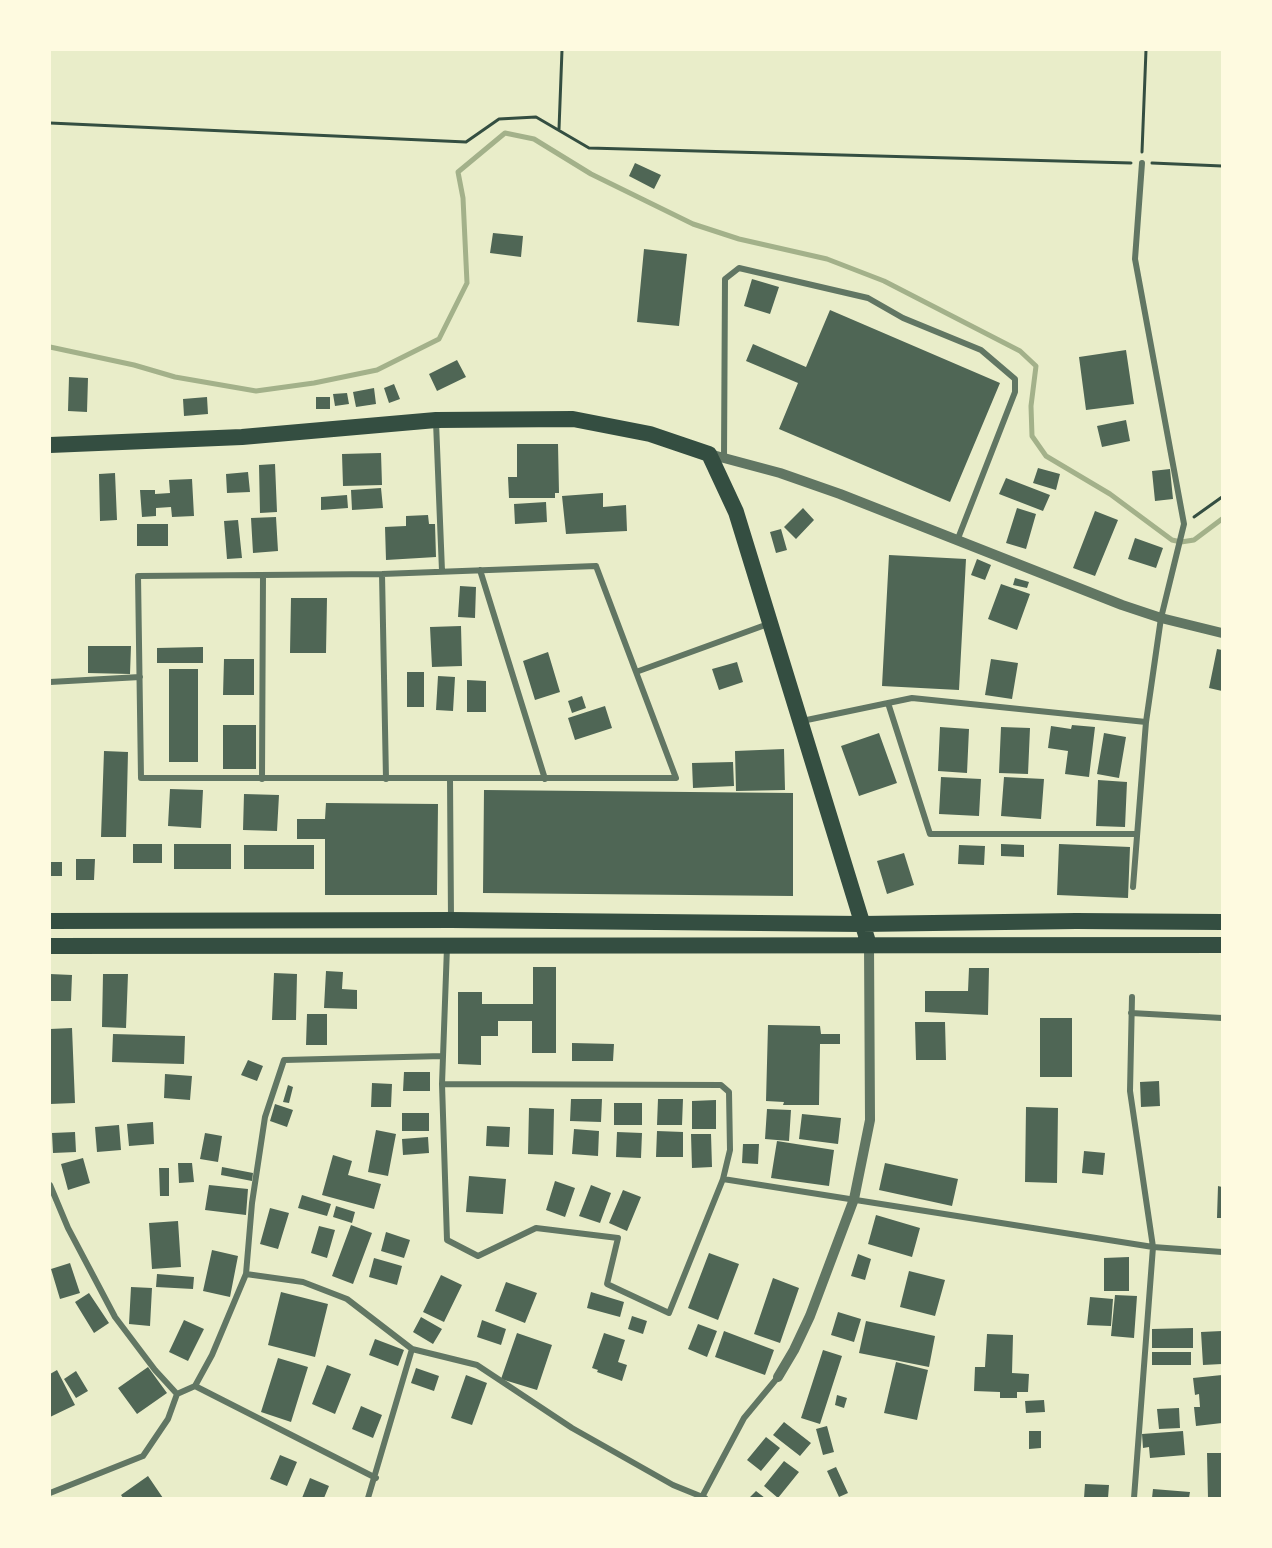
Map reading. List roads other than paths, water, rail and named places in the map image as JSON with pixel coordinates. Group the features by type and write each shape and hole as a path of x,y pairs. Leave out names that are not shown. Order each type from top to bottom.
{"highway":[{"path":"50,445 243,437 436,420 573,420 650,434 716,456 771,623 869,945"},
{"path":"50,921 451,920 862,924 1076,921 1222,922"},
{"path":"50,946 1222,945"}],"street":[{"path":"1133,887 1146,722 1161,618 1184,524 1135,259 1142,163"},
{"path":"957,540 1015,392 1015,379 981,350 903,318 868,298 739,268 725,279 716,456 780,473 1122,605 1161,618 1222,633"},
{"path":"436,420 442,571"},
{"path":"596,566 676,778 141,778 138,576 382,574 442,571 596,566"},
{"path":"480,570 545,778"},
{"path":"382,574 386,779"},
{"path":"262,778 263,575"},
{"path":"636,672 771,623"},
{"path":"50,682 140,677"},
{"path":"801,721 912,698 1146,722"},
{"path":"888,703 930,834 1137,834"},
{"path":"450,779 451,920"},
{"path":"442,1084 721,1084 729,1092 730,1150 723,1179 669,1313 608,1284 618,1238 536,1228 478,1256 447,1240 442,1084 447,945"},
{"path":"246,1274 303,1282 347,1299 412,1349 477,1365 572,1428 673,1485 704,1498 744,1418 778,1377 794,1350 810,1316 854,1199 870,1120 869,945"},
{"path":"1132,997 1130,1091 1153,1247 1134,1498"},
{"path":"1131,1013 1222,1018"},
{"path":"50,1493 142,1456 168,1419 177,1394 195,1386 212,1355 246,1274 252,1203 265,1117 284,1059 443,1056"},
{"path":"723,1179 1153,1247 1222,1252"},
{"path":"50,1185 68,1228 115,1317 155,1370 177,1394"},
{"path":"369,1498 412,1349"},
{"path":"195,1386 376,1478"}],"waterway":[{"path":"50,347 134,365 175,377 256,391 314,383 377,370 439,339 467,283 463,198 458,172 505,133 534,139 591,174 693,224 739,239 827,259 884,281 1020,351 1036,366 1031,406 1032,436 1046,456 1110,494 1172,540 1181,542 1194,540 1222,519"}]}
